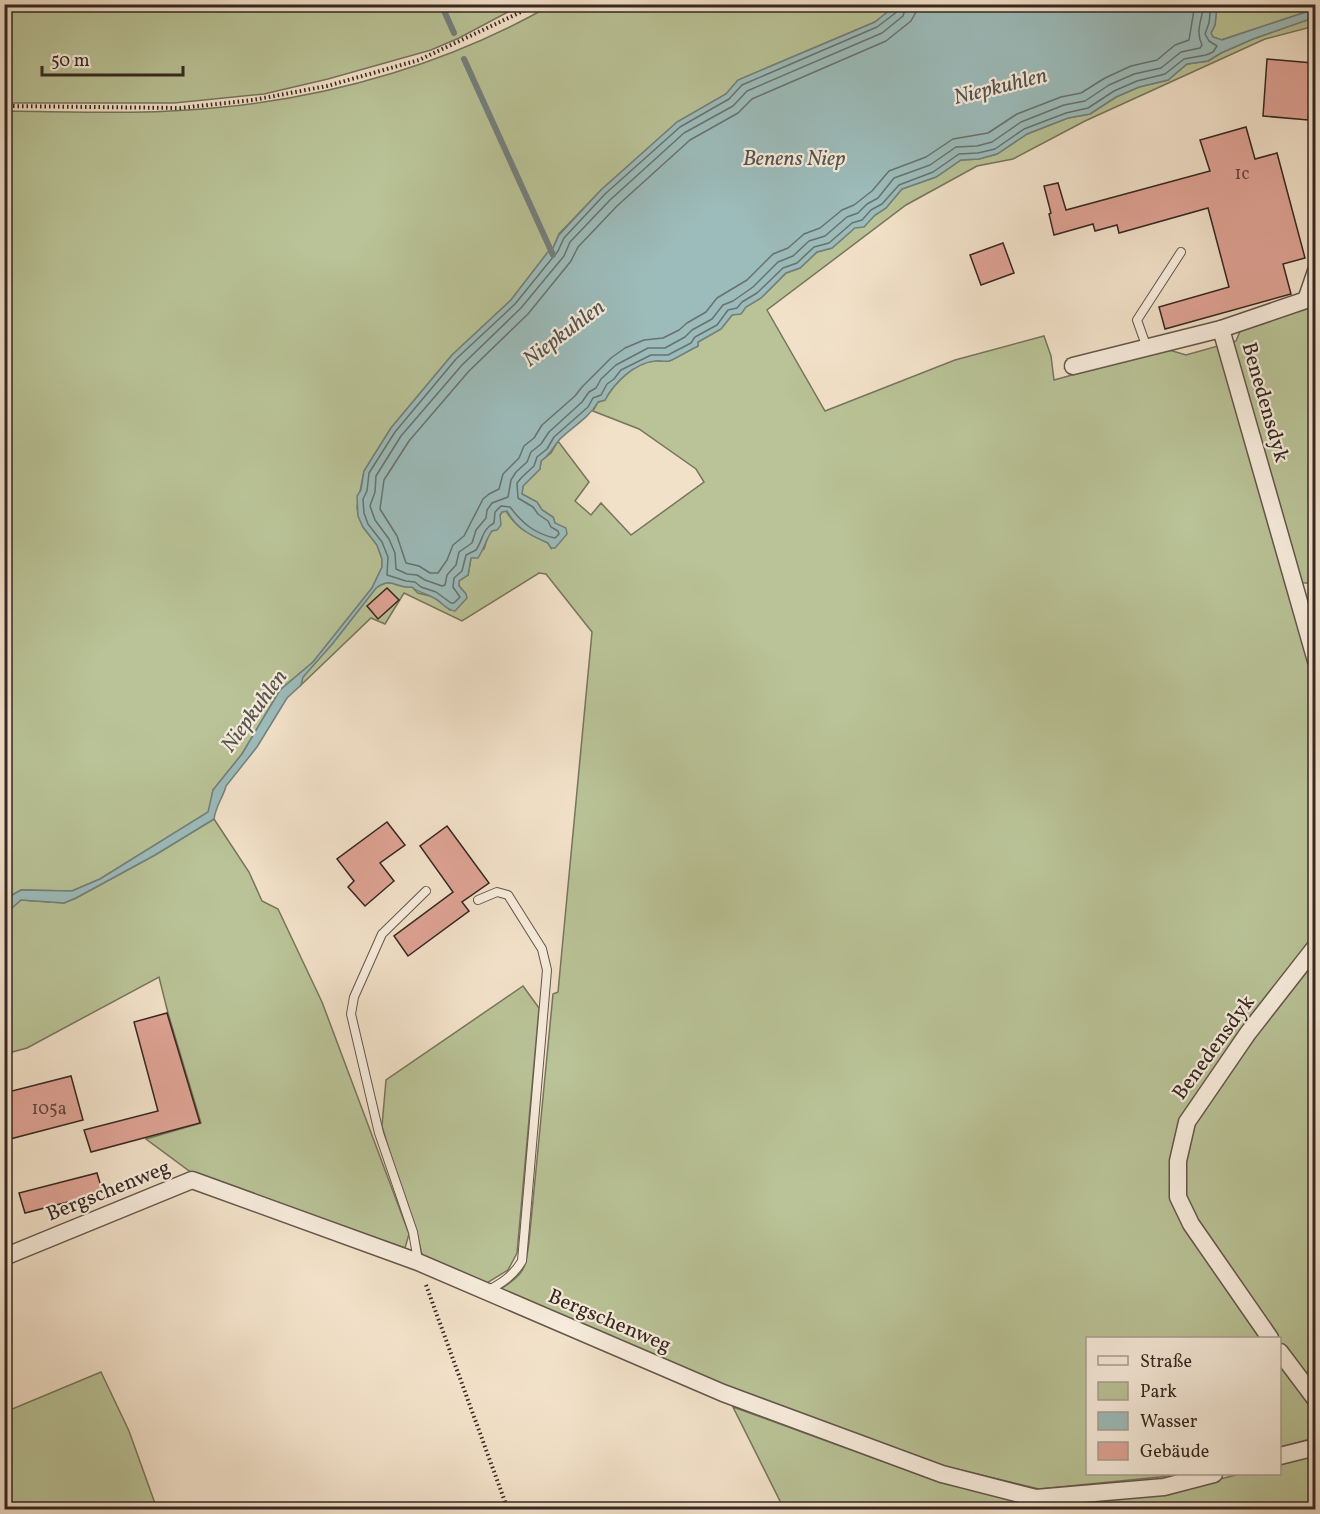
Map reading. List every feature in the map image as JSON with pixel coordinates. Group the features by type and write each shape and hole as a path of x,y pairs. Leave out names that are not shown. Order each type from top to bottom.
{"street":[{"name":"Benedensdyk","path":"1073,366 1221,329 1306,300 1316,271"},
{"name":"Benedensdyk","path":"1221,329 1316,661"},
{"name":"Benedensdyk","path":"1269,1337 1191,1224 1178,1197 1178,1161 1187,1122 1248,1033 1316,946"},
{"name":"Bergschenweg","path":"4,1257 192,1180 418,1262 723,1392 942,1474 1036,1498 1164,1486 1206,1475"},
{"path":"1281,1353 1316,1400"},
{"path":"1281,1456 1316,1447"}],"lane":[{"path":"1147,348 1137,320 1181,252"},
{"path":"418,1262 413,1232 379,1133 351,1014 354,997 382,934 426,891"},
{"path":"478,900 497,892 508,895 542,949 547,970 522,1261 516,1271 504,1282 487,1291"}],"path":[{"path":"4,106 180,108 253,100 327,86 419,60 537,4"},
{"path":"418,1262 508,1509"}],"green space":[{"path":"5,4 521,5 431,50 328,79 264,94 174,103 5,103"},
{"path":"551,5 897,5 875,22 738,80 726,94 677,122 601,190 559,234 553,248 511,300 452,355 391,428 364,471 357,507 358,515 363,527 377,545 382,559 382,567 372,588 313,662 280,690 242,754 213,790 209,812 100,879 72,891 21,890 5,899 5,111 169,111 265,102 308,94 350,85 434,59 513,25"},
{"path":"1217,5 1315,5 1315,9 1221,40 1213,37 1211,33 1215,25"},
{"path":"1315,17 1315,26 1265,39 1085,121 1013,159 977,166 906,205 767,310 825,411 955,360 1044,336 1051,356 1054,380 1166,349 1186,355 1236,341 1241,329 1288,314 1315,296 1315,584 1296,582 1316,645 1315,1438 1281,1447 1281,1337 1086,1337 1086,1475 1170,1475 1039,1489 944,1466 723,1386 501,1289 515,1279 525,1265 529,1242 553,994 558,992 592,632 546,574 539,573 462,621 404,593 385,624 371,618 301,685 302,678 376,588 386,583 412,587 418,593 434,597 450,610 466,594 459,586 459,581 468,575 471,558 484,549 488,536 502,512 506,511 519,527 548,543 551,548 555,523 553,517 542,510 537,502 522,494 523,486 540,469 541,461 551,453 558,441 589,482 575,501 591,515 601,503 631,535 704,482 696,469 639,429 593,411 598,402 605,400 619,381 632,370 654,361 675,359 698,346 698,342 721,329 732,315 761,298 786,273 800,268 817,252 832,248 855,227 864,226 886,208 902,189 936,177 961,160 979,159 997,154 1027,134 1068,118 1090,114 1116,97 1139,87 1168,80 1187,64 1208,61 1253,39"},
{"path":"214,819 249,872 262,901 278,909 322,1002 409,1234 405,1248 192,1173 146,1139 201,1123 159,977 27,1048 5,1054 4,914 21,900 64,903 76,898 155,855"},
{"path":"523,986 539,1008 517,1253 508,1270 487,1283 422,1255 382,1126 386,1080"},
{"path":"101,1372 129,1431 157,1509 5,1509 5,1412"},
{"path":"733,1407 939,1482 1036,1505 1164,1493 1236,1475 1281,1475 1281,1463 1315,1455 1315,1509 784,1509"}],"water":[{"name":"Benens Niep","path":"897,4 1217,5 1215,25 1211,33 1213,37 1222,40 1315,9 1316,17 1253,39 1208,61 1187,64 1168,80 1139,87 1116,97 1090,114 1068,118 1027,134 997,154 979,159 961,160 936,177 902,189 886,208 875,215 864,227 855,228 832,248 817,252 800,268 786,273 761,298 746,307 741,314 732,315 721,329 698,342 698,346 671,360 647,363 632,370 619,381 605,400 598,402 585,418 560,439 541,461 540,469 523,486 522,494 537,502 542,510 553,517 555,523 566,528 567,534 555,548 551,548 548,543 524,531 507,511 502,512 501,525 497,530 492,531 478,558 471,558 468,575 459,581 459,586 467,598 455,611 412,587 386,583 376,588 303,677 301,685 287,698 257,747 226,786 214,819 155,855 76,898 64,903 21,900 5,914 5,899 21,890 72,891 100,879 208,812 213,790 242,754 280,690 313,662 372,588 382,567 382,559 377,545 363,527 358,516 357,496 361,490 364,471 391,428 452,355 511,300 553,248 559,235 601,190 677,122 726,94 738,80 875,22"}],"building":[{"path":"1267,59 1313,63 1308,120 1263,116"},
{"path":"1246,127 1255,159 1277,153 1305,258 1283,264 1291,294 1165,329 1159,307 1229,287 1208,208 1119,233 1117,225 1095,231 1093,224 1054,235 1044,186 1058,183 1066,210 1210,171 1200,140"},
{"path":"1003,243 1014,273 981,285 970,255"},
{"path":"387,588 399,600 378,619 367,606"},
{"path":"387,822 405,845 380,863 394,881 365,906 348,887 354,881 337,859"},
{"path":"447,826 489,883 462,902 469,911 408,956 394,936 453,892 420,846"},
{"path":"167,1013 200,1123 91,1152 84,1130 158,1111 134,1022"},
{"path":"71,1076 83,1120 10,1139 4,1117 4,1093"},
{"path":"97,1173 103,1193 25,1213 19,1193"}],"waterway":[{"path":"441,4 454,33"},
{"path":"464,59 553,255"}],"water label":[{"name":"Niepkuhlen","path":"1000,85"},
{"name":"Niepkuhlen","path":"563,332"},
{"name":"Niepkuhlen","path":"253,710"}]}
